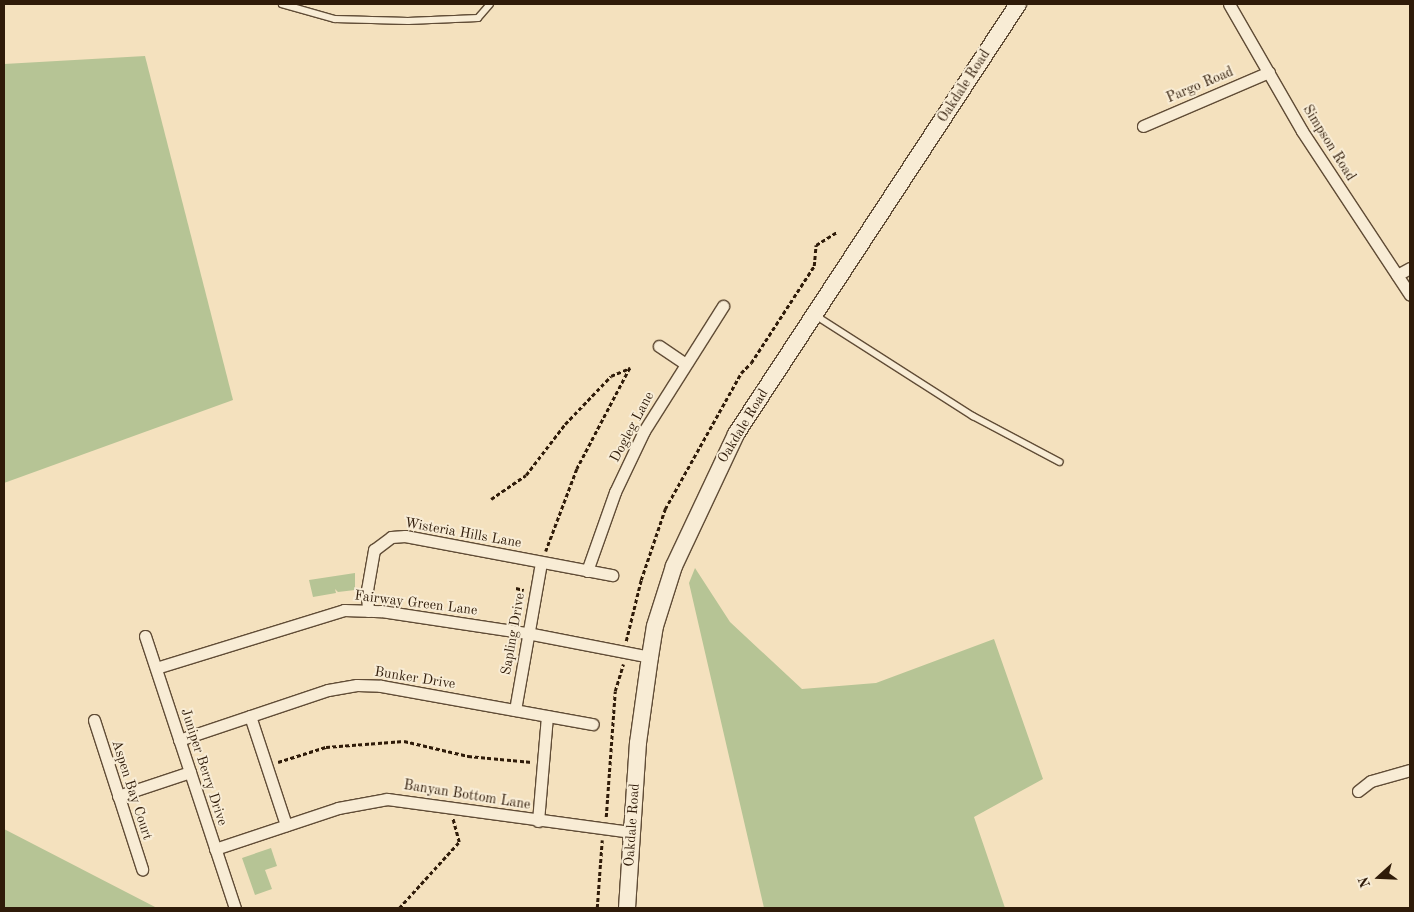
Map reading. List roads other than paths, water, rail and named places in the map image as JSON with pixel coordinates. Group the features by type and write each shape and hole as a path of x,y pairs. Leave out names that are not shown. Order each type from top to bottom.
{"main road":[{"name":"Oakdale Road","path":"627,908 638,743 655,626 674,566 711,480 736,434 813,314 1018,4"}],"street":[{"name":"Simpson Road","path":"1229,4 1312,147 1410,295"},
{"name":"Pargo Road","path":"1143,126 1269,72"},
{"path":"1397,275 1410,268"},
{"name":"Dogleg Lane","path":"587,571 615,492 644,432 723,306"},
{"path":"659,346 686,364"},
{"name":"Wisteria Hills Lane","path":"368,611 367,590 374,550 391,537 405,536 544,558 587,571 612,575"},
{"name":"Sapling Drive","path":"515,710 527,633 544,558"},
{"name":"Fairway Green Lane","path":"156,668 313,617 344,610 368,611 527,633 650,657"},
{"name":"Juniper Berry Drive","path":"145,636 235,908"},
{"name":"Bunker Drive","path":"179,740 328,690 357,685 381,686 593,724"},
{"path":"250,716 286,825"},
{"path":"538,821 547,716"},
{"name":"Aspen Bay Court","path":"94,720 142,869"},
{"path":"1358,791 1371,781 1410,770"},
{"path":"118,796 190,772"},
{"name":"Banyan Bottom Lane","path":"215,849 338,808 387,798 538,821 632,832"}],"lane":[{"path":"282,4 335,19 408,21 478,18 490,4"},
{"path":"813,314 980,420 1060,462"}]}
